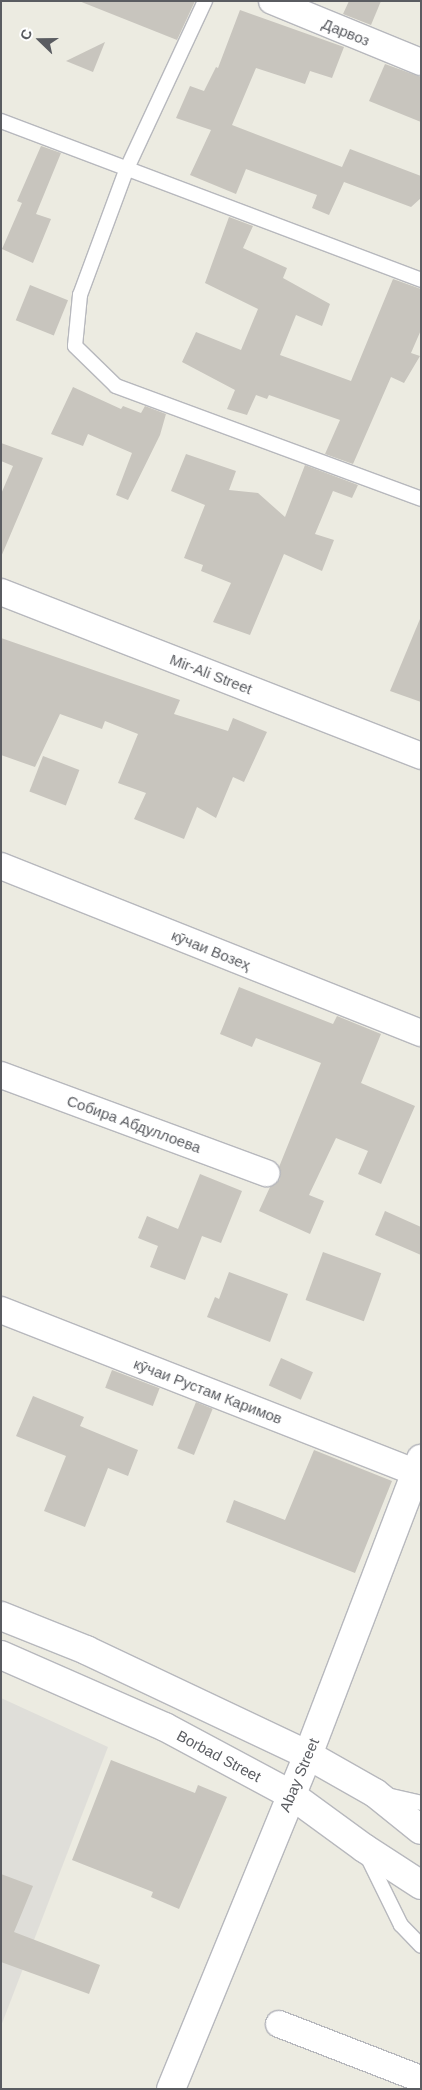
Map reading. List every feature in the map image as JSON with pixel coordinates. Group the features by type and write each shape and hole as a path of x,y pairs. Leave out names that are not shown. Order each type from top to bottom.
{"main road":[{"name":"Abay Street","path":"171,2089 290,1794 308,1755 418,1465"},
{"path":"1,1616 86,1650 308,1755 375,1792 421,1830"},
{"name":"Borbad Street","path":"1,1655 165,1727 290,1794 364,1848 421,1885"}],"street":[{"name":"Дарвоз","path":"272,1 421,62"},
{"name":"Mir-Ali Street","path":"1,592 421,756"},
{"name":"кӯчаи Возеҳ","path":"1,866 421,1033"},
{"name":"Собира Абдуллоева","path":"1,1075 266,1173"},
{"name":"кӯчаи Рустам Каримов","path":"1,1310 418,1465"},
{"path":"279,2024 421,2079"}],"lane":[{"path":"205,1 127,168 80,295 75,346 116,386 421,499"},
{"path":"1,122 421,280"},
{"path":"375,1792 421,1803"},
{"path":"364,1848 401,1925 421,1946"}],"shaded area":[{"path":"1,1698 108,1747 1,2026"}],"building":[{"path":"79,1 195,1 177,40"},
{"path":"349,1 381,1 371,25 343,14"},
{"path":"240,10 344,47 332,78 310,71 305,84 256,68 232,125 342,167 350,149 421,176 421,198 411,207 344,182 329,215 312,208 317,195 246,169 236,194 190,175 211,130 176,118 190,86 204,91 216,67 218,68"},
{"path":"105,42 93,72 66,61"},
{"path":"385,64 421,77 421,122 369,101"},
{"path":"41,146 61,153 36,214 51,219 33,263 2,249 22,203 17,201"},
{"path":"229,217 253,226 243,248 287,268 283,278 330,304 322,326 296,315 280,355 351,381 393,279 421,289 421,330 411,353 420,356 404,383 391,377 353,464 325,454 340,420 269,395 267,399 256,395 247,415 227,409 235,390 182,362 196,332 241,350 258,309 205,283"},
{"path":"30,285 68,300 54,336 16,320"},
{"path":"73,387 121,409 123,406 141,413 145,406 166,414 160,435 128,500 116,495 132,453 88,434 83,446 51,434"},
{"path":"1,443 43,458 1,557 1,494 13,466 1,461"},
{"path":"186,454 236,471 229,490 258,493 285,517 305,465 358,485 352,498 333,491 315,534 334,540 322,571 284,554 250,635 213,622 231,583 201,571 203,565 184,558 205,505 171,491"},
{"path":"421,619 421,702 390,691"},
{"path":"1,638 180,700 174,714 228,731 233,718 267,732 244,782 233,777 216,818 197,807 184,839 134,819 146,793 118,783 138,734 105,721 102,729 60,714 35,767 1,755"},
{"path":"43,756 79,770 66,805 29,791"},
{"path":"239,987 333,1024 337,1016 381,1034 361,1083 415,1106 381,1184 358,1174 368,1151 336,1138 309,1195 324,1201 310,1234 259,1211 270,1187 280,1179 279,1167 321,1063 256,1038 252,1047 220,1034"},
{"path":"200,1174 242,1191 221,1243 202,1236 185,1280 150,1267 158,1246 138,1238 147,1216 178,1229"},
{"path":"385,1211 421,1227 421,1255 375,1235"},
{"path":"323,1252 381,1273 364,1321 306,1300"},
{"path":"229,1272 288,1294 270,1342 207,1317 215,1297 219,1299"},
{"path":"281,1358 313,1372 301,1400 269,1385"},
{"path":"112,1370 160,1388 153,1406 105,1388"},
{"path":"33,1396 84,1417 80,1426 138,1450 128,1476 108,1468 85,1527 44,1511 66,1456 16,1436"},
{"path":"196,1402 213,1409 194,1455 177,1448"},
{"path":"314,1450 392,1481 355,1573 226,1522 234,1500 285,1520"},
{"path":"111,1760 195,1793 198,1785 227,1797 179,1909 151,1897 153,1892 72,1860"},
{"path":"1,1874 33,1886 14,1932 100,1965 89,1994 1,1962"}]}
